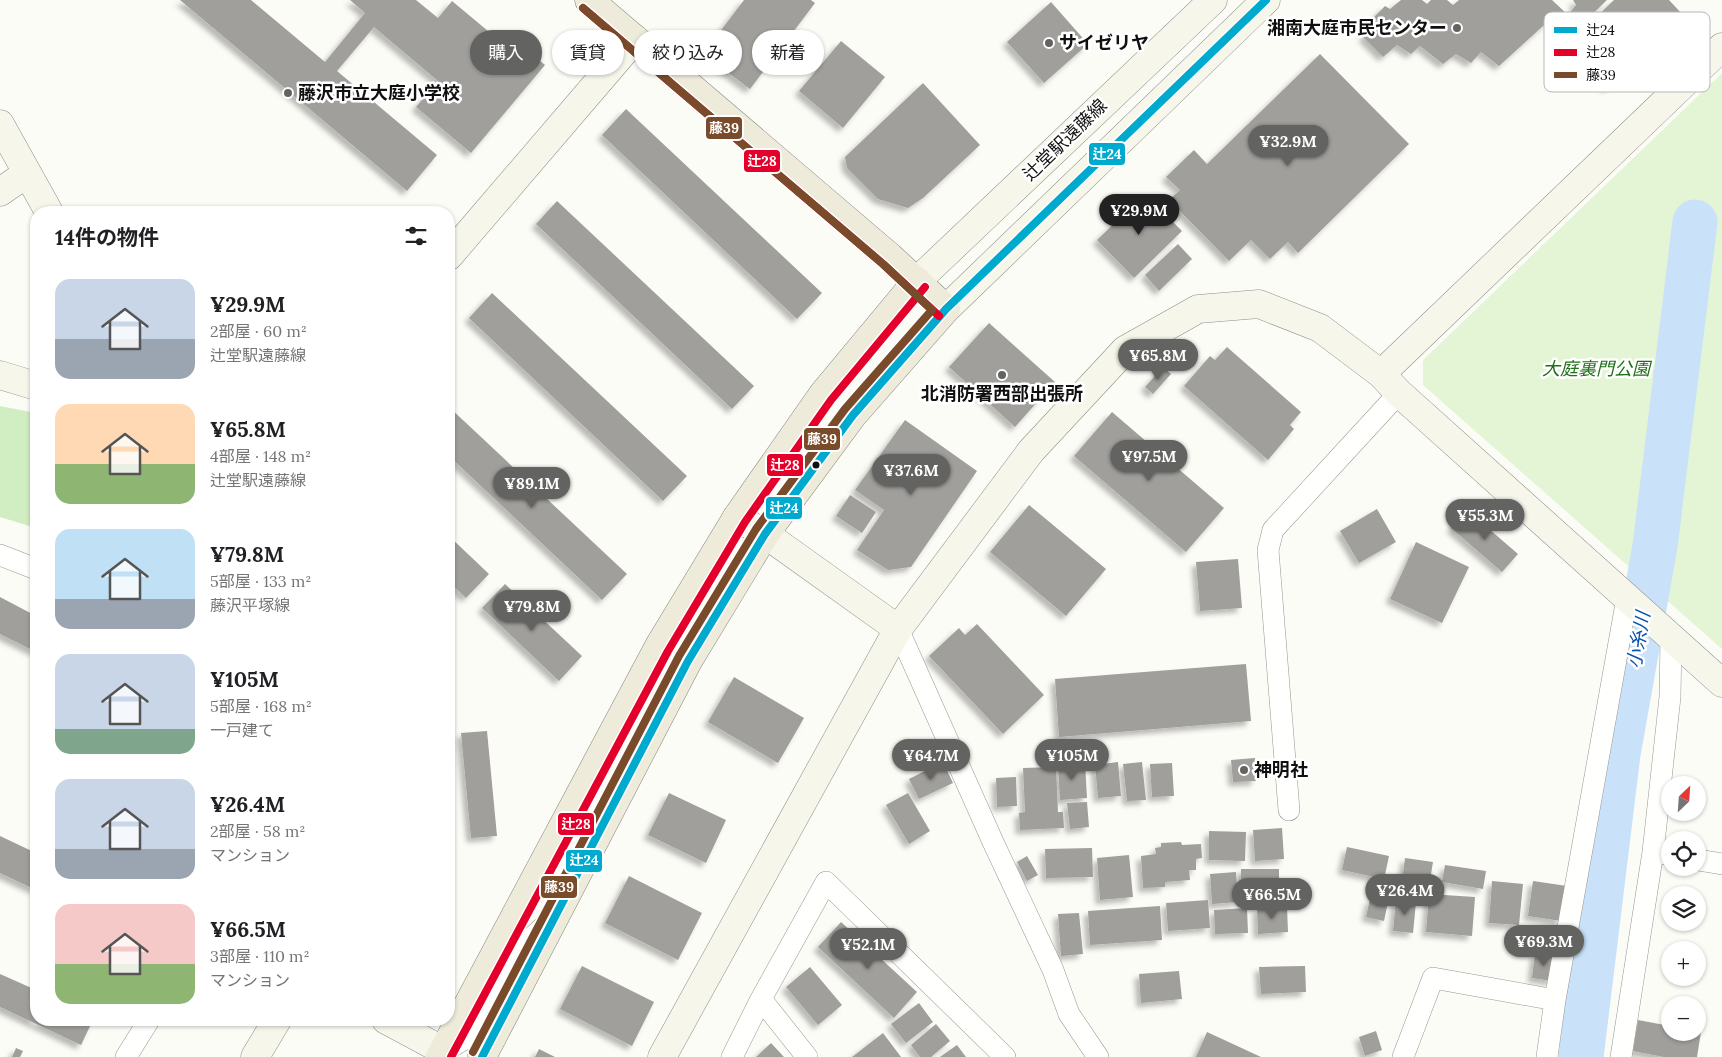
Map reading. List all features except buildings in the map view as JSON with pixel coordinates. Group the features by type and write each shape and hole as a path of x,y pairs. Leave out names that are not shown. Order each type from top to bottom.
{"main road":[{"path":"589,0 634,38"},
{"path":"482,1057 688,661 766,534 852,415 946,309 917,281 677,75"},
{"path":"442,1054 659,646 737,517 823,394 917,281"}],"street":[{"name":"辻堂駅遠藤線","path":"917,281 1213,0"},
{"path":"946,309 1266,0"},
{"path":"455,249 634,40"},
{"path":"1710,59 1722,47"},
{"path":"1289,810 1268,550 1273,530 1390,383 1678,92"},
{"path":"0,124 45,206"},
{"path":"0,192 26,174"},
{"path":"662,1057 898,629 1031,451 1125,350 1198,310 1260,304 1320,328 1390,383 1722,683"},
{"path":"0,375 30,384"},
{"path":"737,517 766,534 898,629 993,842 1053,970 1070,1014 1098,1057"},
{"path":"0,555 30,567"},
{"path":"1547,1057 1555,1000 1628,598"},
{"path":"1663,831 1671,638"},
{"path":"1621,1057 1661,858"},
{"path":"1706,861 1722,864"},
{"path":"732,1057 761,999 826,882 1005,1057"},
{"path":"396,1026 442,1054 477,1032 522,946 554,918"},
{"path":"1403,1057 1433,978 1555,1000"},
{"path":"761,999 807,1057"},
{"path":"126,1057 145,1026"},
{"path":"255,1057 273,1026"}],"green space":[{"name":"大庭裏門公園","path":"1722,73 1722,649 1423,385 1423,360 1702,92 1710,92 1710,85"},
{"path":"0,406 30,412 30,526 0,517"}],"waterway":[{"name":"小糸川","path":"1581,1057 1618,754 1655,546 1695,222"}],"transit line":[{"name":"辻24","path":"482,1057 688,661 765,534 853,415 946,309 1266,0"},
{"name":"辻28","path":"583,8 883,264 939,316"},
{"name":"藤39","path":"473,1052 679,656 756,529 845,409 932,310 883,264 583,8"},
{"name":"辻28","path":"451,1057 668,651 745,522 831,400 925,287"}],"place":[{"name":"湘南大庭市民センター","path":"1457,28"},
{"name":"サイゼリヤ","path":"1049,43"},
{"name":"藤沢市立大庭小学校","path":"288,93"},
{"name":"北消防署西部出張所","path":"1002,375"},
{"name":"神明社","path":"1244,770"}]}
